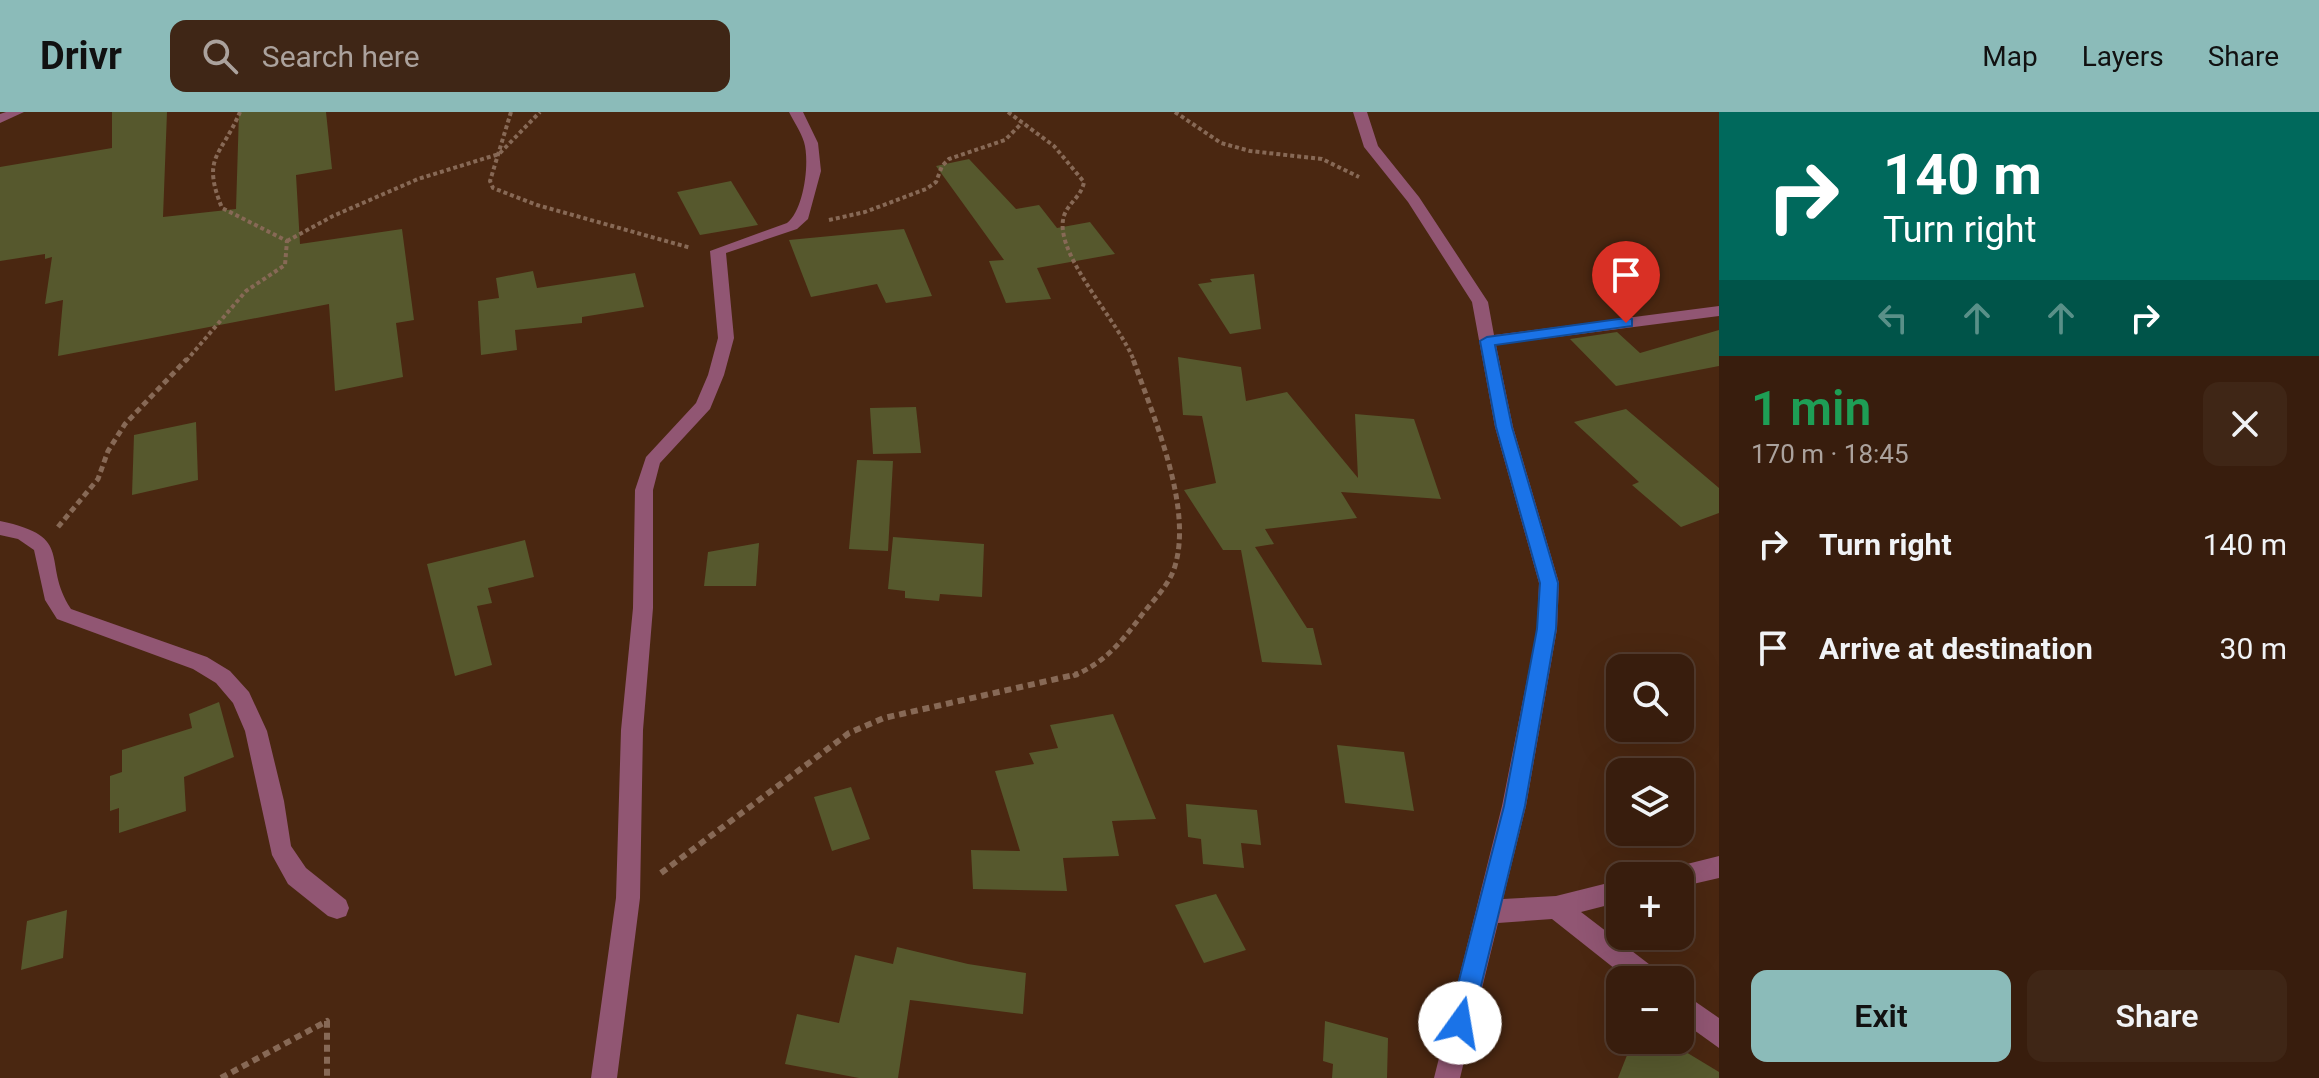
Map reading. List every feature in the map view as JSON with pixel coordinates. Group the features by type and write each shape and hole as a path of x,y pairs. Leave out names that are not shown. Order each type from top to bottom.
{"street":[{"path":"0,119 17,112"},
{"path":"604,1078 628,898 632,730 643,608 644,490 652,461 704,405 716,375 726,338 718,251 792,226 806,211 814,171 811,143 796,112"},
{"path":"1360,112 1371,147 1422,212 1480,302 1504,427 1549,583 1547,629 1514,806 1447,1078"},
{"path":"1487,341 1719,311"},
{"path":"0,528 24,533 43,547 55,600 64,614 200,663 223,677 241,698 256,731 273,801 280,848 297,876 337,908"},
{"path":"1694,873 1719,867"},
{"path":"1487,912 1556,907 1606,894"},
{"path":"1556,907 1631,966"},
{"path":"1694,1015 1719,1035"}],"path":[{"path":"240,112 213,159 209,176 222,208 249,220 267,234 287,241 333,216 418,179 499,154 540,112"},
{"path":"511,112 490,181 493,188 511,197 650,238 718,251"},
{"path":"628,898 849,733 884,718 1070,678 1099,666 1112,655 1167,586 1176,563 1179,534 1172,478 1128,345 1067,248 1062,224 1064,212 1084,190 1084,182 1054,146 1008,112"},
{"path":"1175,112 1221,143 1250,151 1322,159 1361,178"},
{"path":"792,226 865,212 926,189 936,182 942,166 949,159 1005,140 1022,123"},
{"path":"43,547 98,479 108,451 125,424 212,333 246,291 285,265 287,241"},
{"path":"221,1078 327,1021 327,1078"}],"building":[{"path":"112,112 167,112 163,217 236,209 239,112 326,112 332,169 296,175 300,244 402,229 414,320 396,323 403,377 335,391 329,304 58,356 63,300 45,304 52,257 45,259 45,254 0,261 0,167 112,148"},
{"path":"969,159 1016,209 1039,205 1057,228 1090,222 1115,254 1037,268 1051,299 1006,303 989,261 1004,260 936,166"},
{"path":"731,181 758,225 700,235 677,192"},
{"path":"904,229 932,296 886,303 877,284 811,297 789,240"},
{"path":"533,271 537,288 635,273 644,307 582,317 582,323 515,330 517,350 481,355 478,301 499,298 496,278"},
{"path":"1254,274 1261,329 1230,334 1198,284 1212,282 1210,279"},
{"path":"1719,330 1719,366 1616,386 1570,339 1617,332 1640,353"},
{"path":"1178,357 1241,367 1246,401 1287,392 1358,478 1355,414 1414,419 1441,499 1341,492 1357,518 1265,529 1274,544 1255,547 1307,628 1313,628 1322,665 1262,662 1241,550 1223,550 1184,490 1216,483 1202,416 1183,415"},
{"path":"916,407 921,453 873,454 870,408"},
{"path":"1626,409 1719,488 1719,513 1681,527 1632,485 1639,482 1574,422"},
{"path":"196,422 198,480 132,495 134,435"},
{"path":"857,460 893,461 888,551 849,549"},
{"path":"893,537 984,544 982,597 940,594 939,601 905,598 905,591 888,589"},
{"path":"525,540 534,577 488,588 492,603 477,606 492,665 455,676 427,564"},
{"path":"759,543 756,586 704,586 708,552"},
{"path":"219,702 234,757 184,777 186,811 119,833 119,808 110,811 110,776 122,772 122,750 192,728 189,714"},
{"path":"1113,714 1156,819 1112,821 1119,856 1063,858 1067,891 973,889 971,850 1020,851 995,771 1034,764 1029,753 1058,748 1050,725"},
{"path":"1337,745 1404,752 1414,811 1345,803"},
{"path":"851,787 870,839 832,851 814,797"},
{"path":"1186,804 1257,810 1261,845 1241,843 1244,868 1203,864 1201,839 1188,837"},
{"path":"1216,894 1246,950 1204,963 1175,905"},
{"path":"67,910 63,958 21,970 27,921"},
{"path":"897,947 968,964 1026,973 1023,1014 910,1000 898,1078 859,1078 785,1064 797,1014 839,1023 855,955 893,964"},
{"path":"1325,1021 1388,1038 1387,1078 1332,1078 1333,1064 1323,1061"},
{"path":"1627,1054 1689,1054 1719,1072 1719,1078 1618,1078"}],"route":[{"path":"1460,1023 1514,806 1547,629 1549,583 1504,427 1487,341 1626,323"}]}
